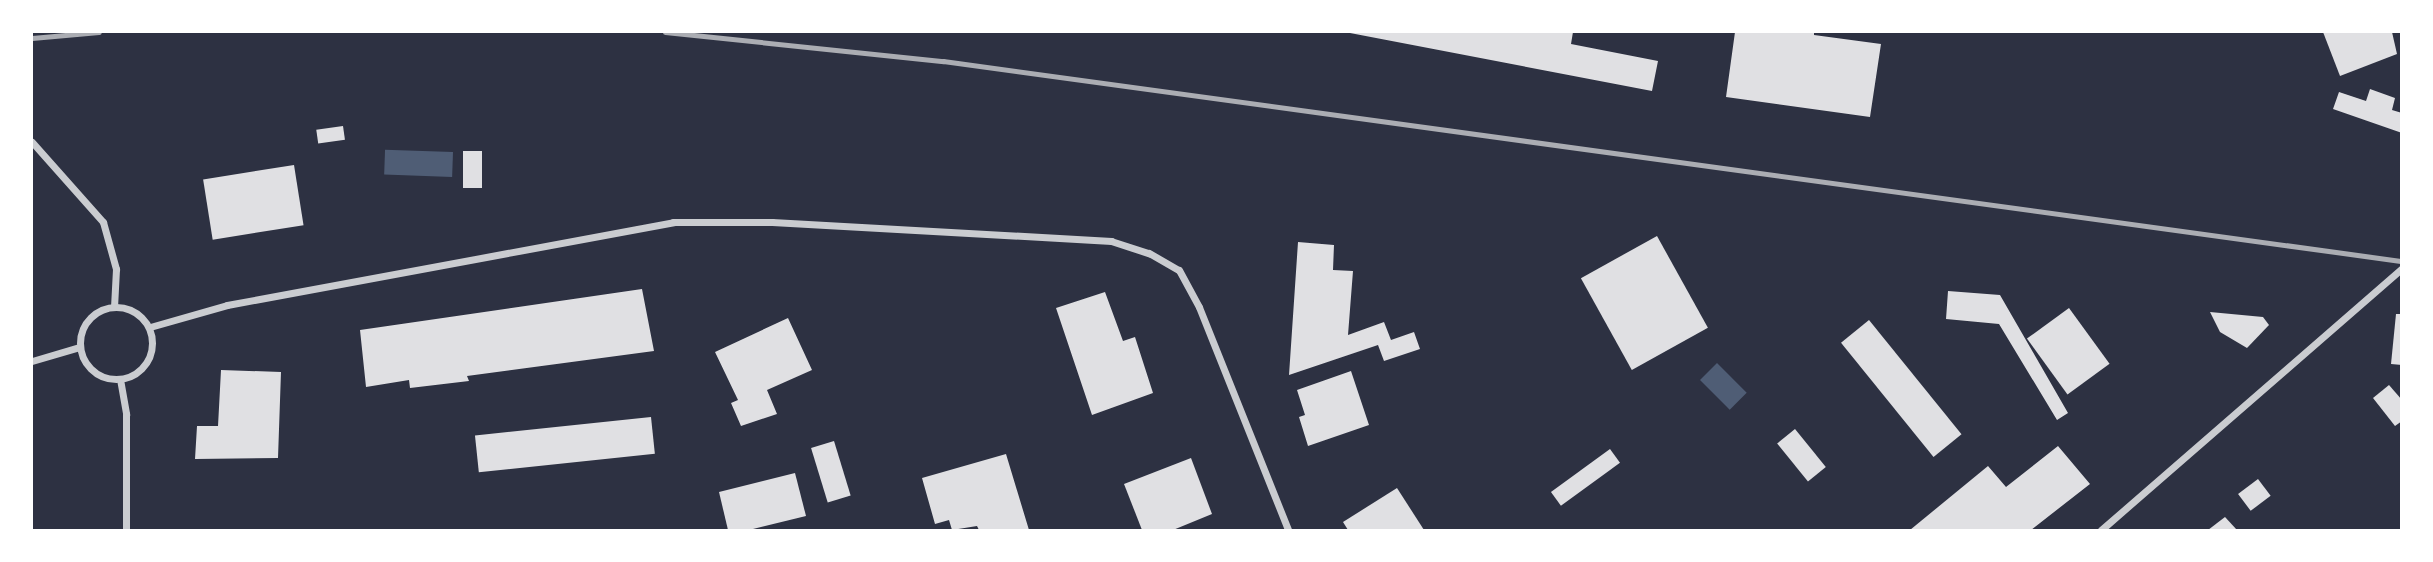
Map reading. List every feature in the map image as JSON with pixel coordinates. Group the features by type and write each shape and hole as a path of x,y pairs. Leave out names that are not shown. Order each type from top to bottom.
{"street":[{"path":"32,142 103,222 116,269 114,306"},
{"path":"150,327 227,305 673,222 772,222 1111,241 1149,253 1179,270 1208,330 1288,530"},
{"path":"2101,530 2402,268"},
{"path":"114,306 135,311 150,327 152,350 148,361 120,379 90,367 80,347 85,324 104,308 114,306"},
{"path":"32,361 80,347"},
{"path":"120,379 126,414 126,530"}],"water":[{"path":"385,150 453,152 452,177 384,175"},
{"path":"1717,363 1747,393 1730,410 1700,380"}],"building":[{"path":"1573,32 1571,44 1658,61 1652,91 1350,33"},
{"path":"1735,32 1814,32 1814,35 1881,44 1870,117 1726,97"},
{"path":"2323,32 2392,32 2397,54 2340,76"},
{"path":"2370,89 2395,98 2392,110 2402,113 2402,133 2333,109 2339,92 2366,101"},
{"path":"343,126 345,140 318,144 316,130"},
{"path":"463,151 482,151 482,188 463,188"},
{"path":"294,165 304,225 213,240 203,179"},
{"path":"1657,236 1708,328 1632,370 1581,278"},
{"path":"1298,242 1334,245 1333,270 1353,271 1348,335 1384,322 1391,340 1414,332 1420,349 1384,361 1378,345 1289,375"},
{"path":"642,289 654,351 467,376 469,381 410,388 409,380 366,387 360,330"},
{"path":"1948,291 2000,295 2068,413 2057,420 1999,324 1946,319"},
{"path":"1105,292 1123,341 1135,337 1153,393 1092,415 1056,308"},
{"path":"2069,308 2110,364 2067,394 2027,339"},
{"path":"2210,312 2263,317 2269,325 2247,348 2220,332"},
{"path":"2396,314 2402,314 2402,365 2391,364"},
{"path":"788,318 812,370 767,390 777,414 741,426 731,403 738,400 715,352"},
{"path":"1869,320 1962,434 1934,457 1841,343"},
{"path":"221,370 281,372 278,458 195,459 197,426 218,426"},
{"path":"1351,371 1369,425 1308,446 1299,417 1305,415 1297,390"},
{"path":"2389,385 2402,400 2402,421 2395,426 2373,398"},
{"path":"651,417 655,454 479,472 475,436"},
{"path":"1795,429 1826,467 1808,482 1777,443"},
{"path":"834,441 851,496 828,503 811,448"},
{"path":"2058,446 2090,484 2031,530 1910,530 1988,466 2006,487"},
{"path":"1610,449 1620,463 1561,506 1551,492"},
{"path":"1006,454 1029,530 979,530 977,526 952,530 949,520 935,524 922,478"},
{"path":"1191,458 1212,514 1173,530 1142,530 1124,484"},
{"path":"795,473 806,516 749,530 728,530 719,492"},
{"path":"2258,479 2271,496 2251,511 2238,494"},
{"path":"1397,488 1424,530 1348,530 1343,522"},
{"path":"2225,517 2237,530 2208,530"}],"railway":[{"path":"32,38 99,32"},
{"path":"665,32 943,61 2402,261"}]}
